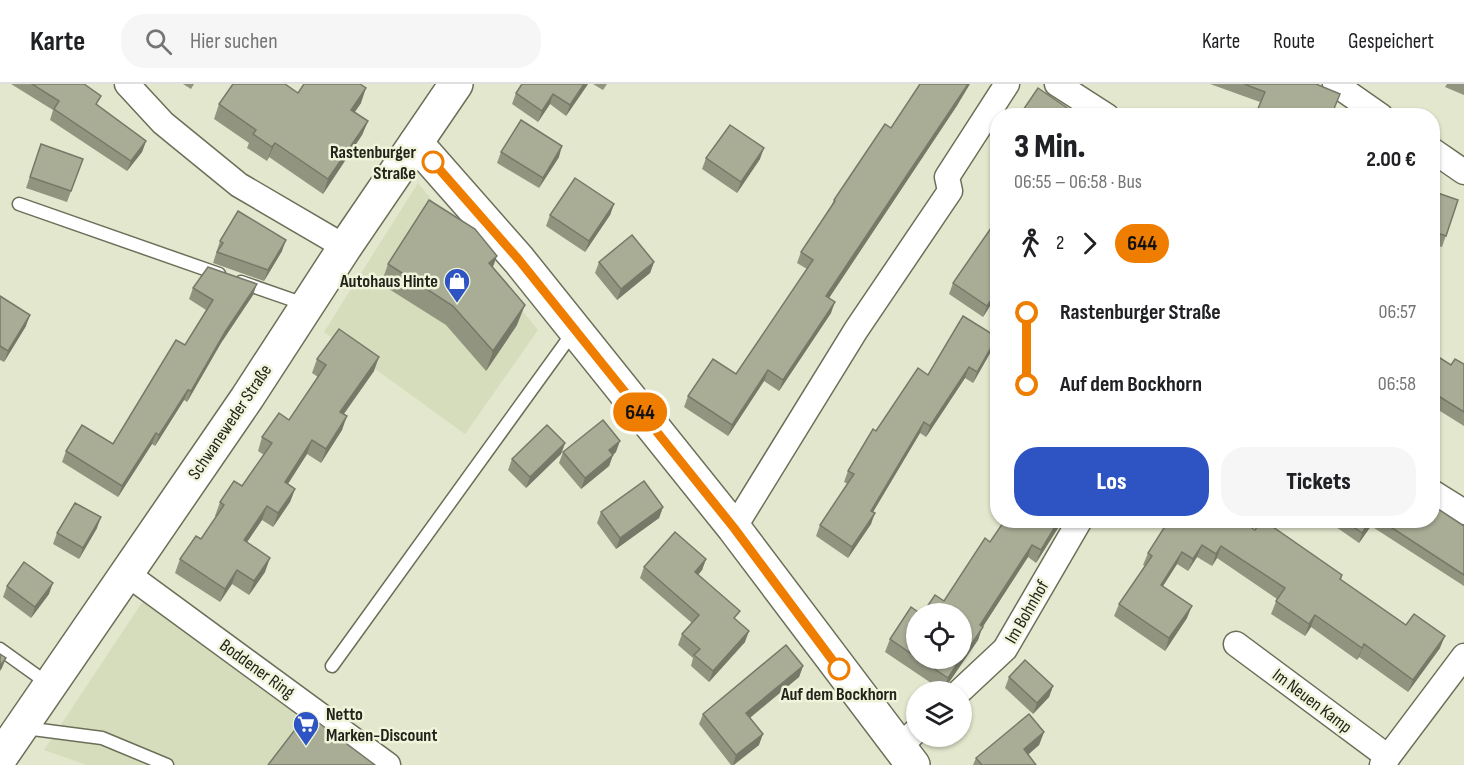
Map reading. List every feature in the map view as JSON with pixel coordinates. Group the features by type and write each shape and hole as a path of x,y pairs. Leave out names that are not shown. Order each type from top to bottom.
{"main road":[{"name":"Schwaneweder Straße","path":"0,758 247,398 345,247 456,84"},
{"path":"416,143 519,260 909,748"}],"street":[{"path":"127,84 164,123 239,185 345,247"},
{"path":"992,108 1007,84"},
{"path":"1057,84 1094,108"},
{"path":"1335,84 1370,108"},
{"path":"734,528 856,330 950,191 947,177 990,110"},
{"path":"1440,156 1464,172"},
{"path":"1440,497 1464,512"},
{"name":"Im Bohnhof","path":"971,681 1005,649 1075,528"},
{"name":"Boddener Ring","path":"126,573 388,765"},
{"name":"Im Neuen Kamp","path":"1236,645 1385,761 1464,656"}],"lane":[{"path":"19,204 308,306"},
{"path":"332,666 574,330"},
{"path":"0,649 50,686"},
{"path":"21,728 102,738 167,765"}],"shaded area":[{"path":"418,183 538,330 465,434 324,332"},
{"path":"143,601 368,765 87,765 44,750"}],"building":[{"path":"32,84 84,84 101,96 96,104 146,141 131,161 54,109 59,101"},
{"path":"233,84 285,84 298,93 304,84 360,84 366,88 351,110 368,121 328,179 275,143 272,147 253,134 256,130 219,104"},
{"path":"522,84 584,84 570,105 553,94 542,111 516,93"},
{"path":"920,84 968,84 826,296 835,302 783,380 768,370 732,425 688,396 713,359 736,374 813,260 801,252 885,124 891,128"},
{"path":"1244,84 1316,84 1340,94 1334,108 1258,108 1265,92"},
{"path":"1038,88 1067,108 1024,108"},
{"path":"521,120 562,146 543,178 501,152"},
{"path":"730,125 764,148 741,182 706,158"},
{"path":"41,144 83,159 71,191 30,177"},
{"path":"575,178 614,204 589,241 550,215"},
{"path":"1440,194 1458,200 1446,236 1440,234"},
{"name":"Autohaus Hinte","path":"429,200 475,229 497,256 489,263 525,305 493,351 453,306 388,264"},
{"path":"238,211 286,240 268,270 217,252 223,243 220,241"},
{"path":"990,230 990,302 987,306 953,283"},
{"path":"632,235 654,262 621,289 599,262"},
{"path":"208,267 257,284 225,332 191,391 188,390 159,435 156,433 122,486 66,451 82,425 113,444 176,340 185,345 213,300 193,288"},
{"path":"0,296 30,315 8,351 0,346"},
{"path":"963,316 990,333 990,349 977,372 969,367 930,426 924,422 871,511 875,513 852,547 820,525 854,474 848,471 873,429 876,431 918,368 928,375"},
{"path":"339,329 379,357 340,412 347,416 326,449 312,440 285,482 295,489 278,513 267,506 244,540 270,558 254,581 237,570 225,589 180,559 196,536 201,539 224,505 220,502 234,481 242,486 272,443 262,437 279,413 289,420 326,365 317,359"},
{"path":"1440,358 1451,365 1455,359 1464,364 1464,412 1440,397"},
{"path":"603,420 620,441 609,450 613,455 585,478 563,452"},
{"path":"547,425 565,443 530,477 512,459"},
{"path":"644,481 663,507 620,538 601,512"},
{"path":"75,503 101,517 83,548 57,533"},
{"path":"1440,510 1464,526 1464,575 1392,528 1440,528"},
{"path":"1000,528 1054,528 1041,550 1032,545 980,625 983,627 972,643 972,603 930,603 935,595 944,601 985,538 990,542"},
{"path":"1164,528 1252,528 1255,530 1256,528 1274,528 1342,575 1340,579 1406,625 1414,614 1445,636 1413,680 1364,644 1362,648 1315,615 1309,624 1276,601 1285,588 1221,546 1216,554 1202,545 1193,559 1182,552 1161,585 1192,606 1169,638 1119,604 1152,556 1148,553"},
{"path":"1355,528 1365,528 1362,533"},
{"path":"675,532 706,559 695,572 740,611 734,618 749,631 713,671 694,655 700,649 682,634 699,615 644,567"},
{"path":"24,562 53,583 35,607 7,586"},
{"path":"906,615 906,650 890,639"},
{"path":"786,645 803,666 746,713 763,734 736,755 703,714"},
{"path":"0,654 6,658 0,666"},
{"path":"1025,660 1053,686 1037,703 1009,677"},
{"path":"934,669 954,669 948,678"},
{"path":"307,714 375,765 268,765"},
{"path":"1029,714 1044,732 1024,749 1036,765 982,765 976,758"}],"bus line":[{"name":"644","path":"433,162 519,260 734,528 839,669"}],"place":[{"name":"Rastenburger Straße","path":"433,162"},
{"name":"Autohaus Hinte","path":"457,304"},
{"name":"Auf dem Bockhorn","path":"839,669"},
{"name":"Netto Marken-Discount","path":"306,747"}]}
